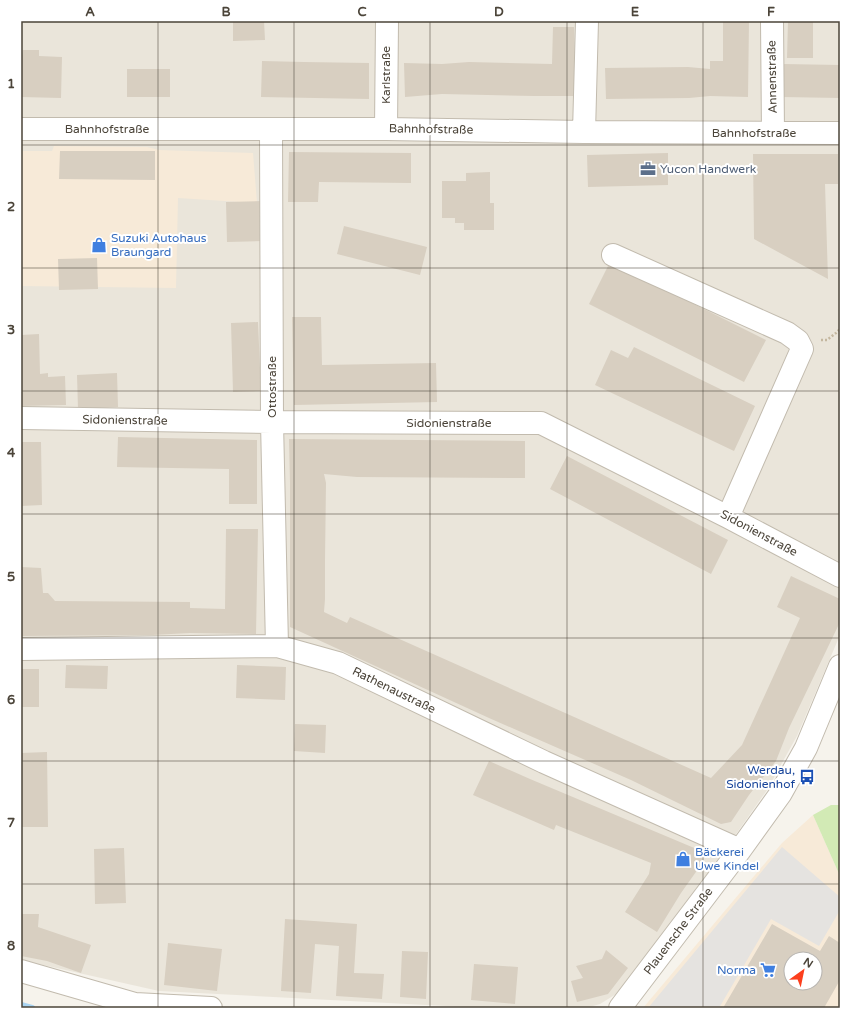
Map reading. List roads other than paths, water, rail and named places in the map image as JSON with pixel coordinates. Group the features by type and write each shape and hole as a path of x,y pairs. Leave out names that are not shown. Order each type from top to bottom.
{"street":[{"name":"Karlstraße","path":"386,129 387,21"},
{"path":"584,132 587,21"},
{"name":"Annenstraße","path":"772,21 773,133"},
{"name":"Bahnhofstraße","path":"21,129 271,128 584,132 840,133"},
{"name":"Ottostraße","path":"271,128 272,422 277,646"},
{"path":"613,255 787,333 798,341 802,349 728,517"},
{"name":"Sidonienstraße","path":"21,418 272,422 541,423 728,517 840,576"},
{"name":"Rathenaustraße","path":"21,649 277,646 338,663 544,762 740,850"},
{"name":"Plauensche Straße","path":"620,1008 740,850 781,793 806,748 840,666"},
{"path":"21,971 134,1006 211,1008"}],"waterway":[{"path":"21,1005 32,1008"}],"place":[{"name":"Yucon Handwerk","path":"648,169"},
{"name":"Suzuki Autohaus Braungard","path":"99,245"},
{"name":"Werdau, Sidonienhof","path":"807,777"},
{"name":"Bäckerei Uwe Kindel","path":"683,859"},
{"name":"Norma","path":"768,970"}]}
